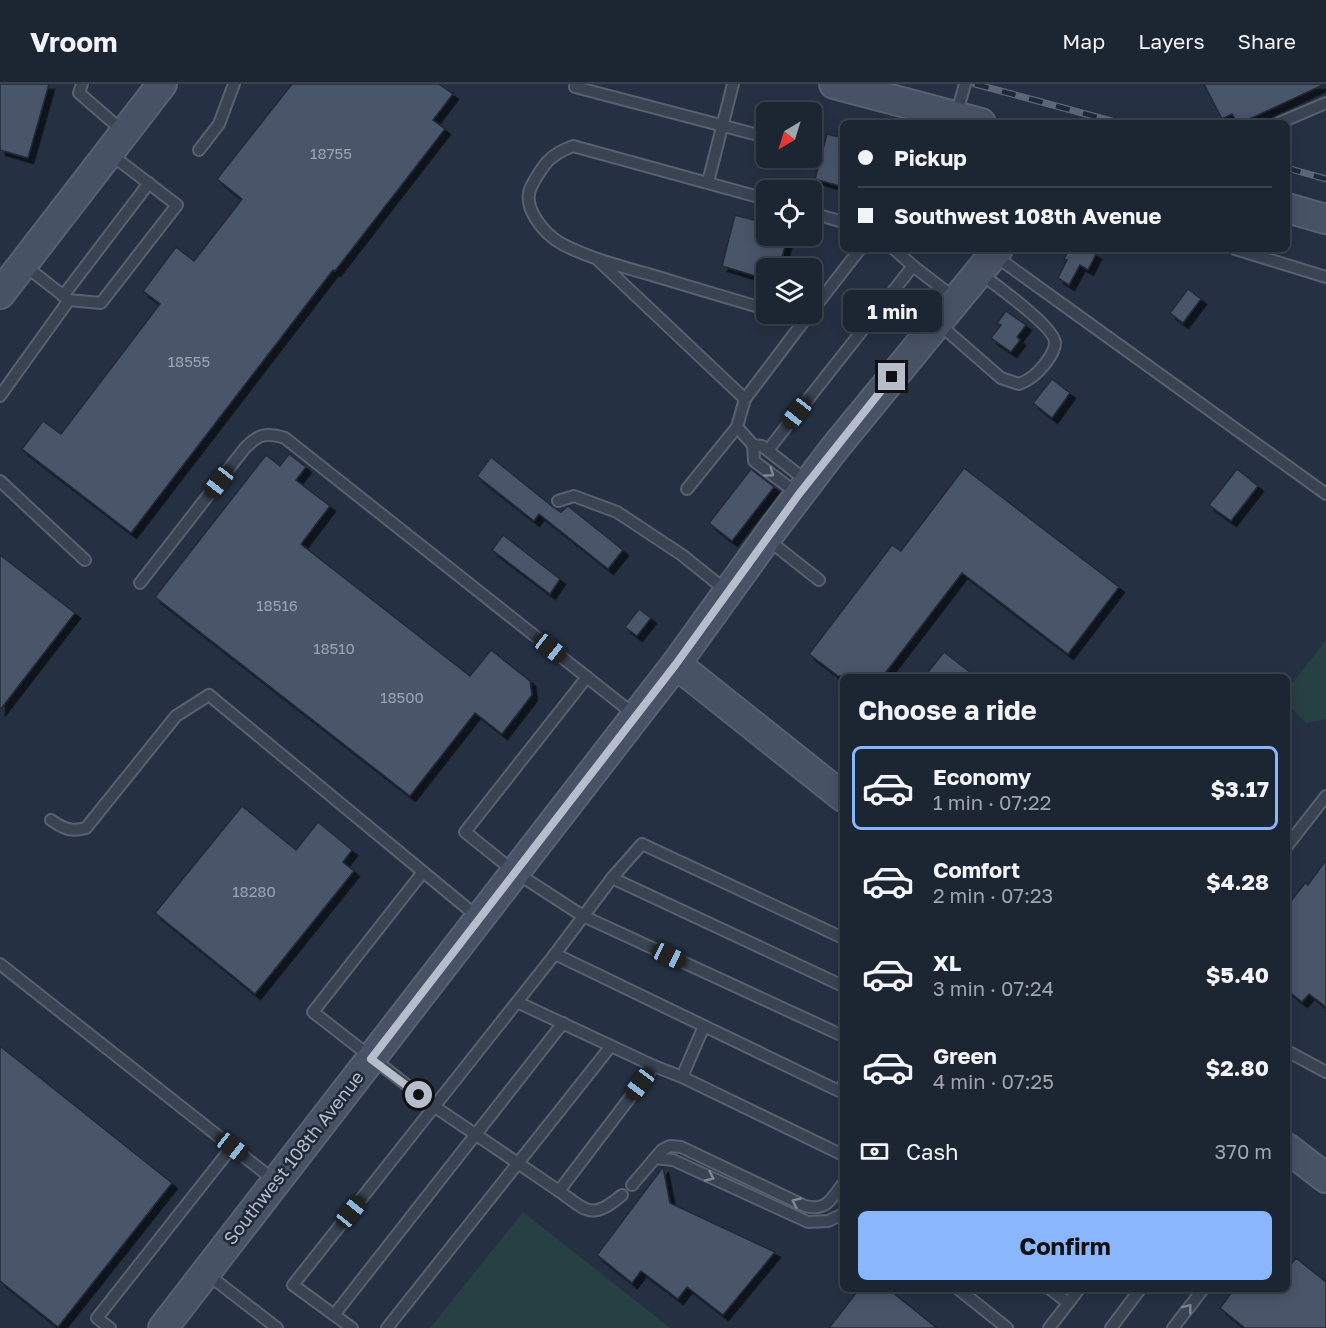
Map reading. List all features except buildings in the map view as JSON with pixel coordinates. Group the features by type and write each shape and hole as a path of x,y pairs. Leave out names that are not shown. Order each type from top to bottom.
{"street":[{"path":"11,277 162,84"},
{"path":"834,84 968,120"},
{"path":"1290,209 1326,219"},
{"name":"Southwest 108th Avenue","path":"163,1328 676,664 804,488 990,258"},
{"path":"676,664 840,795"},
{"path":"1290,1152 1326,1178"}],"lane":[{"path":"11,277 66,298 101,303 177,205 149,183 117,143 79,93 82,84"},
{"path":"199,150 219,124 234,84"},
{"path":"708,182 733,84"},
{"path":"965,84 968,120"},
{"path":"575,87 756,134"},
{"path":"1287,120 1326,103"},
{"path":"756,196 573,146 556,153 543,165 529,190 529,204 535,219 560,243 597,259 756,306"},
{"path":"0,396 66,298 149,183"},
{"path":"822,216 840,221"},
{"path":"822,298 858,252"},
{"path":"897,252 956,299"},
{"path":"1245,252 1326,277"},
{"path":"937,322 1001,378 1019,384 1029,380 1041,370 1051,356 1055,343 1053,335 990,258"},
{"path":"990,258 1326,494"},
{"path":"597,259 745,399"},
{"path":"768,450 913,266"},
{"path":"687,489 737,427 745,399 802,324"},
{"path":"737,427 753,445 754,460 804,488"},
{"path":"140,583 245,448 256,437 272,434 285,438 636,716"},
{"path":"753,445 762,446 768,450 804,488"},
{"path":"0,481 85,560"},
{"path":"558,501 574,496 617,512 682,555 728,592"},
{"path":"766,539 819,580"},
{"path":"587,677 465,832 515,872 583,916 840,1035"},
{"path":"51,820 63,829 75,831 86,828 176,716 209,695 480,918"},
{"path":"1290,842 1326,796"},
{"path":"352,1328 293,1284 435,1107 612,878 642,844 840,937"},
{"path":"423,872 313,1012 371,1059 475,1136 582,1207 594,1212 605,1209 622,1195"},
{"path":"612,878 840,985"},
{"path":"555,954 840,1090"},
{"path":"0,964 276,1182"},
{"path":"517,1002 682,1077 840,1154"},
{"path":"334,1315 563,1023"},
{"path":"682,1077 704,1026"},
{"path":"387,1328 611,1046"},
{"path":"1290,1053 1326,1072"},
{"path":"559,1191 654,1066"},
{"path":"632,1185 662,1150 670,1146 681,1147 805,1206 816,1208 824,1206 840,1187"},
{"path":"110,1328 97,1318 232,1147"},
{"path":"655,1158 673,1160 808,1222 828,1221 840,1215"},
{"path":"206,1272 277,1328"},
{"path":"962,1292 1007,1328"},
{"path":"1054,1292 1068,1303"},
{"path":"1048,1328 1077,1292"},
{"path":"1111,1328 1139,1292"},
{"path":"1173,1328 1201,1292"}],"green space":[{"path":"1326,640 1326,719 1306,723 1291,708 1291,685"},
{"path":"523,1212 670,1328 430,1328"}],"railway":[{"path":"975,84 1108,120"},
{"path":"1290,169 1326,179"}],"route":[{"path":"419,1095 371,1059 676,664 799,494 892,377"}]}
